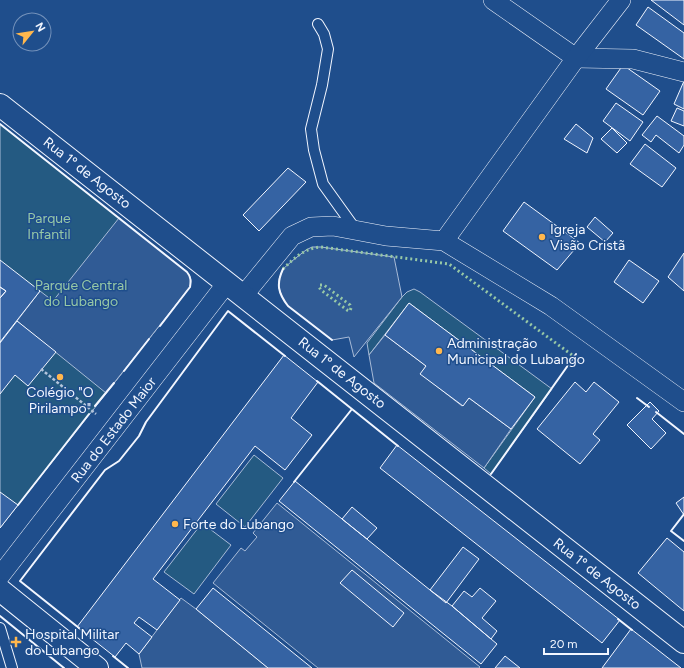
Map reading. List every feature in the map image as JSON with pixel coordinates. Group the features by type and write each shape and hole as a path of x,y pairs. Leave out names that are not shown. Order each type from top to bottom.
{"main road":[{"name":"Rua 1º de Agosto","path":"0,105 684,642"},
{"path":"0,590 96,668"}],"street":[{"path":"493,0 576,58 633,58 684,72"},
{"path":"621,0 576,58 444,241 551,306 684,402"},
{"name":"Rua do Estado Maior","path":"0,576 235,290 292,236 311,228 333,226 386,236 444,241"}],"lane":[{"path":"318,24 324,34 328,49 322,85 311,129 314,150 323,184 356,230"},
{"path":"0,628 12,668"}],"path":[{"path":"41,369 96,414"}],"green space":[{"name":"Parque Central do Lubango","path":"0,124 187,272 191,281 190,287 0,528"},
{"path":"414,289 552,389 491,474 484,468 535,397 409,303 369,355 367,343 402,297 407,292"},
{"path":"254,455 283,478 245,527 216,504"},
{"path":"202,523 231,545 194,594 164,572"}],"shaded area":[{"path":"119,218 187,272 191,281 190,287 106,393 17,321 40,291 53,301"},
{"path":"312,247 394,257 402,297 354,357 349,337 332,340 288,306 283,299 279,288 279,279 283,269 306,250"},
{"path":"385,335 426,366 421,374 462,406 469,398 511,429 484,468 374,383 369,355"},
{"path":"277,503 480,667 318,668 213,583 241,548 245,551 257,537 253,533"},
{"path":"181,598 268,668 142,668 139,654"}],"building":[{"path":"651,0 684,0 684,25"},
{"path":"648,7 684,33 684,59 636,25"},
{"path":"623,65 660,91 643,115 606,89"},
{"path":"684,81 684,109 674,104"},
{"path":"616,103 643,122 630,141 603,121"},
{"path":"677,108 684,111 684,126 671,121"},
{"path":"657,116 684,136 684,145 679,153 656,135 651,142 642,135"},
{"path":"576,124 593,138 587,153 564,139"},
{"path":"612,128 627,143 617,153 601,139"},
{"path":"645,144 676,168 662,187 630,164"},
{"path":"288,168 306,182 259,231 243,215"},
{"name":"Igreja Visão Cristã","path":"524,202 580,243 557,270 503,231"},
{"path":"595,217 613,233 605,242 587,227"},
{"path":"684,253 684,291 668,277"},
{"path":"0,260 40,291 0,342 0,298 6,291 0,287"},
{"path":"629,260 659,281 643,303 614,282"},
{"path":"0,287 6,291 0,298"},
{"name":"Administração Municipal do Lubango","path":"409,303 535,397 511,429 469,398 463,406 420,374 426,366 385,335"},
{"path":"17,321 56,352 28,386 15,375 0,394 0,343"},
{"name":"Forte do Lubango","path":"284,355 318,382 291,418 312,435 285,470 255,446 153,579 180,600 157,630 139,617 134,623 152,637 139,654 126,643 115,657 77,627"},
{"path":"575,382 586,392 594,382 619,402 593,434 600,440 580,464 537,429"},
{"path":"650,402 659,411 652,419 666,433 651,449 627,425"},
{"path":"397,445 620,620 602,643 380,468"},
{"name":"Forte do Lubango","path":"295,481 452,606 497,644 481,664 279,501"},
{"path":"0,492 18,505 0,528"},
{"path":"684,497 684,515 676,503"},
{"path":"352,507 377,528 367,539 342,519"},
{"path":"667,538 684,552 684,611 638,573"},
{"path":"463,547 479,559 446,603 430,590"},
{"path":"352,570 404,613 393,627 340,583"},
{"path":"213,588 312,668 268,668 196,609"},
{"path":"480,588 496,601 482,618 497,631 491,639 452,606 464,591 472,597"},
{"path":"631,629 681,668 602,668"},
{"path":"505,656 520,668 495,668"}],"hedge":[{"path":"283,269 296,257 310,249 321,247 449,264 572,355"},
{"path":"320,285 324,285 350,305 350,311 321,290 319,287 320,285"}],"wall":[{"path":"0,124 187,272 191,283 190,287 160,326"},
{"path":"283,269 279,279 279,288 280,293 288,306 332,340"},
{"path":"79,628 20,581 105,470 119,461 139,436 146,422 228,311 285,356"},
{"path":"124,371 149,339"},
{"path":"491,474 576,354"},
{"path":"317,381 398,446"},
{"path":"95,406 114,383"},
{"path":"637,398 649,407"},
{"path":"294,482 352,409"},
{"path":"656,412 684,434"},
{"path":"18,505 89,414"},
{"path":"684,514 671,531 684,541"},
{"path":"0,616 64,668"},
{"path":"618,619 632,630"},
{"path":"113,656 128,668"}],"place":[{"name":"Igreja Visão Cristã","path":"542,237"},
{"name":"Administração Municipal do Lubango","path":"439,351"},
{"name":"Colégio \"O Pirilampo\"","path":"60,377"},
{"name":"Forte do Lubango","path":"175,524"},
{"name":"Hospital Militar do Lubango","path":"16,642"}],"park label":[{"name":"Parque Infantil","path":"49,226"}]}
